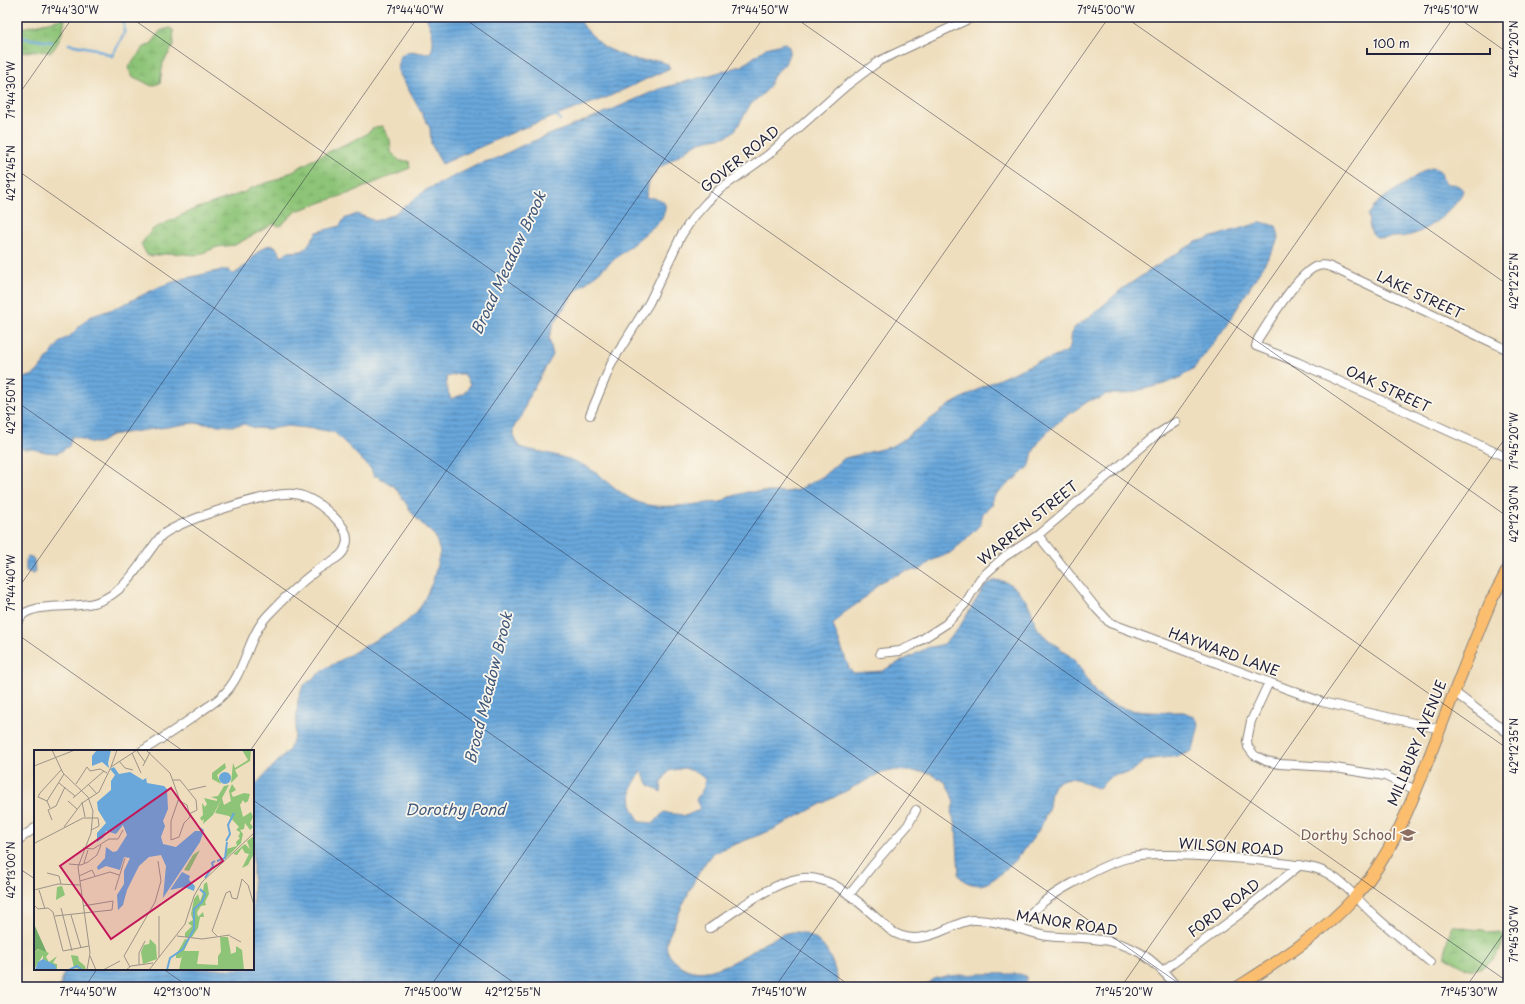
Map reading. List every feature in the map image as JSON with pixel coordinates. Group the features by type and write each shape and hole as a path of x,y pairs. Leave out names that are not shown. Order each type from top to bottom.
{"main road":[{"name":"MILLBURY AVENUE","path":"1238,987 1306,942 1333,920 1355,897 1371,877 1399,829 1491,601 1508,569"}],"street":[{"name":"GOVER ROAD","path":"590,415 612,362 649,302 681,236 692,219 706,203 725,185 768,155 846,86 879,61 973,17"},
{"name":"LAKE STREET","path":"1256,346 1258,339 1292,290 1310,270 1320,265 1333,268 1508,350"},
{"name":"OAK STREET","path":"1256,346 1297,362 1508,458"},
{"name":"WARREN STREET","path":"880,653 900,651 913,645 946,624 965,604 980,579 1004,558 1038,535 1156,435 1176,422"},
{"path":"17,623 23,614 27,612 51,607 86,604 105,599 119,590 156,543 169,530 204,515 246,502 285,494 301,495 314,501 338,521 347,534 347,541 343,552 338,557 318,569 267,615 257,631 239,673 226,692 193,718 144,750"},
{"name":"HAYWARD LANE","path":"1038,535 1096,608 1110,623 1322,702 1440,729"},
{"path":"1269,682 1251,721 1247,741 1248,747 1254,755 1266,761 1280,764 1329,767 1385,776 1416,790"},
{"path":"1454,692 1508,733"},
{"path":"849,895 908,825 916,810"},
{"path":"17,841 34,829"},
{"name":"WILSON ROAD","path":"1018,929 1026,917 1046,899 1094,871 1119,860 1148,855 1242,858 1320,868 1328,873 1375,916 1430,962"},
{"name":"FORD ROAD","path":"1164,970 1241,913 1300,865"},
{"name":"MANOR ROAD","path":"710,928 763,894 794,880 809,878 840,888 897,935 904,937 926,938 964,921 974,920 991,922 1048,936 1114,941 1142,953 1164,970 1177,987"}],"green space":[{"path":"65,18 61,36 51,52 32,51 17,54 17,26 26,27"},
{"path":"170,28 173,30 174,45 163,63 160,83 152,86 132,76 128,68 143,48 152,43 160,31"},
{"path":"382,126 390,140 391,152 400,161 409,161 410,168 350,193 296,211 280,226 273,224 235,245 217,247 198,255 171,253 152,256 147,255 141,244 153,229 192,210 276,180 324,154 365,135 375,127"},
{"path":"1452,925 1469,929 1484,930 1489,933 1499,932 1503,934 1501,947 1494,959 1483,967 1470,969 1457,964 1445,956 1446,945"}],"water":[{"path":"426,17 578,17 585,28 604,47 629,58 643,61 658,60 667,64 670,68 608,97 523,128 442,164 431,144 430,128 398,71 399,58 404,54 411,51 421,53 431,52 433,39"},
{"name":"Dorothy Pond","path":"785,43 789,46 790,51 785,64 774,75 768,89 750,105 736,129 728,136 699,142 658,169 649,182 646,196 648,198 660,199 663,201 665,208 662,217 659,222 574,293 554,323 549,338 553,355 528,398 522,416 513,428 513,435 516,442 520,447 525,449 555,455 583,465 631,499 648,505 675,506 721,502 729,497 747,492 785,492 797,490 822,477 845,458 890,447 904,439 948,406 986,385 1037,362 1050,359 1066,352 1070,347 1072,332 1075,327 1091,316 1122,289 1196,242 1261,222 1276,226 1279,236 1274,248 1225,328 1194,368 1181,377 1164,384 1124,394 1106,394 1101,398 1089,401 1064,418 1043,436 1033,452 1029,467 996,494 993,498 992,505 983,513 980,525 963,542 950,553 931,561 920,570 906,571 880,582 864,599 841,615 833,625 849,668 854,673 882,671 927,648 944,644 958,629 985,586 997,580 1003,581 1015,588 1020,593 1030,607 1038,629 1046,638 1075,661 1091,687 1104,700 1123,708 1143,712 1184,712 1195,719 1199,725 1193,750 1180,756 1157,758 1145,761 1130,772 1112,776 1098,788 1079,780 1069,778 1058,782 1053,787 1048,810 1042,824 1032,840 1006,869 988,883 980,885 968,883 959,875 956,825 951,812 954,803 946,783 930,773 923,772 891,770 882,772 772,830 713,853 706,861 694,882 667,940 667,950 672,958 687,969 698,972 710,970 734,962 765,943 784,934 793,932 804,933 814,938 826,950 840,987 60,987 65,970 254,970 254,786 289,750 295,735 298,700 303,686 325,669 405,623 415,614 421,606 433,581 440,552 435,536 415,517 395,487 377,476 374,476 371,469 334,432 288,426 268,429 254,428 244,424 231,426 194,423 111,435 105,440 96,443 72,436 69,446 58,453 23,449 17,445 17,382 20,379 31,376 37,372 61,341 70,336 89,317 116,308 159,287 182,279 222,270 229,270 232,274 234,274 259,251 267,246 275,246 282,257 288,252 302,251 306,248 317,232 340,226 344,219 357,214 376,221 394,214 426,190 481,163 495,159 521,146 609,111 659,89 742,66 766,48","holes":["464,374 470,385 464,394 451,399 447,389 446,377","684,768 696,772 705,779 704,787 696,800 700,808 697,811 685,816 664,812 654,823 640,822 632,808 631,789 641,771 649,785 661,792 662,781 669,771"]},
{"path":"1432,168 1439,170 1446,184 1456,185 1463,190 1461,196 1451,208 1438,220 1416,233 1406,236 1385,238 1374,235 1370,228 1368,215 1379,201 1425,170"},
{"path":"28,557 32,557 34,560 35,572 33,574 26,571 26,559"},
{"path":"1020,974 1026,976 1027,980 1024,987 924,987 934,979 946,976"}],"waterway":[{"path":"69,44 96,49 112,56 124,34 124,17"},
{"path":"17,37 52,42"},
{"name":"Broad Meadow Brook","path":"556,114 560,120"}],"place":[{"name":"Dorthy School","path":"1408,835"}]}
